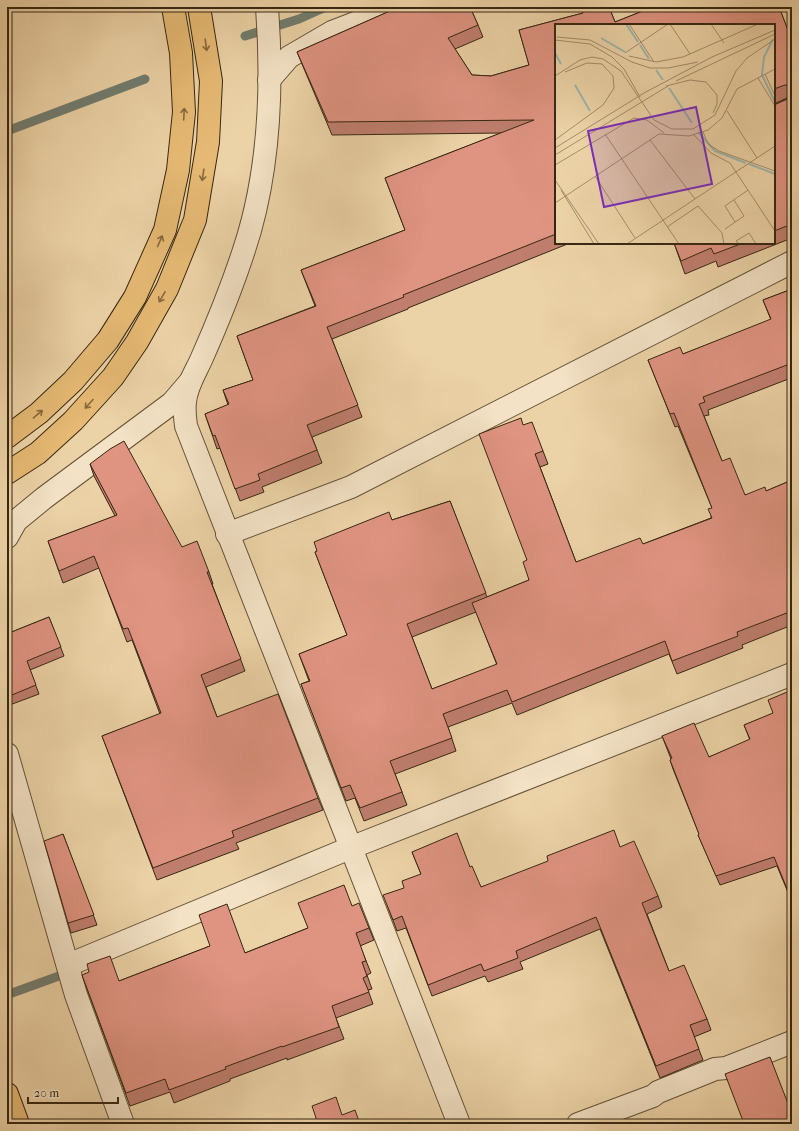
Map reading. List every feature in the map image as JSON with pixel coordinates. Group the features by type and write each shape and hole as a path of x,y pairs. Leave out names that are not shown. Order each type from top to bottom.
{"highway":[{"path":"7,438 40,413 73,380 108,340 135,298 165,230 178,170 184,112 181,53 173,7"},
{"path":"7,473 43,449 74,421 113,377 137,342 167,289 195,220 208,142 211,81 199,7"},
{"path":"7,1094 18,1124"}],"street":[{"path":"266,7 270,50 268,136 259,195 245,249 204,353 191,381 185,401 186,426 459,1124"},
{"path":"269,80 289,57 326,35 397,7"},
{"path":"228,534 351,487 792,262"},
{"path":"7,537 16,521 44,498 172,403 191,381"},
{"path":"68,965 350,848 792,674"},
{"path":"7,754 76,995 123,1124"},
{"path":"578,1124 653,1096 658,1092 715,1069 726,1068 792,1042"}],"building":[{"path":"399,7 470,7 478,25 448,38 472,75 491,76 529,65 519,30 583,13 581,7 609,7 615,22 653,7 779,7 789,33 792,32 792,86 785,85 775,89 775,24 555,24 555,234 327,327 358,405 307,425 317,450 258,474 260,480 235,489 215,435 213,436 205,414 229,404 223,390 253,380 237,336 316,306 301,270 405,230 385,178 534,120 328,122 297,52"},
{"path":"792,97 792,224 775,231 775,105"},
{"path":"674,244 740,244 714,254 711,248 681,261"},
{"path":"792,289 792,377 787,365 703,397 705,402 699,404 722,461 730,458 745,495 765,487 766,491 792,480 792,611 737,632 738,636 672,661 665,641 512,702 507,690 443,714 452,738 390,761 402,792 360,808 350,785 341,788 301,684 310,681 299,654 347,635 315,552 317,551 314,542 389,512 392,520 450,501 486,593 407,624 432,689 497,664 472,603 529,580 523,562 527,560 479,434 521,418 523,425 532,422 543,451 535,454 576,562 640,538 643,544 712,518 708,509 712,508 674,413 670,414 648,360 680,347 683,354 771,319 763,300"},
{"path":"124,441 182,547 197,541 209,572 207,572 241,659 201,675 217,717 278,694 318,798 232,831 234,837 153,868 102,736 161,713 128,628 123,629 94,556 59,571 48,541 117,515 90,464 110,449"},
{"path":"49,617 61,647 27,661 36,685 7,697 7,634"},
{"path":"792,690 792,901 774,857 716,876 698,835 699,834 670,760 672,758 662,736 694,723 709,757 750,739 744,725 773,713 768,700"},
{"path":"614,830 620,847 634,841 658,896 642,903 669,971 684,965 707,1019 690,1025 699,1049 656,1066 596,917 516,951 518,958 484,971 481,964 428,985 402,916 393,920 383,895 404,888 402,881 421,874 412,852 457,833 470,867 472,866 481,887 548,861 547,856"},
{"path":"63,834 94,915 68,923 44,841"},
{"path":"344,885 352,906 359,903 369,928 356,933 366,961 362,962 367,976 363,978 369,992 332,1006 339,1027 225,1067 226,1069 169,1090 165,1079 126,1093 82,975 89,972 87,964 110,956 119,981 210,946 199,915 227,904 245,953 308,928 298,903"},
{"path":"770,1057 792,1114 792,1124 736,1124 743,1121 725,1074"},
{"path":"336,1097 342,1115 355,1110 360,1124 318,1124 312,1106"}],"waterway":[{"path":"245,36 299,19 326,7"},
{"path":"7,131 145,79"},
{"path":"12,993 59,976"}]}
